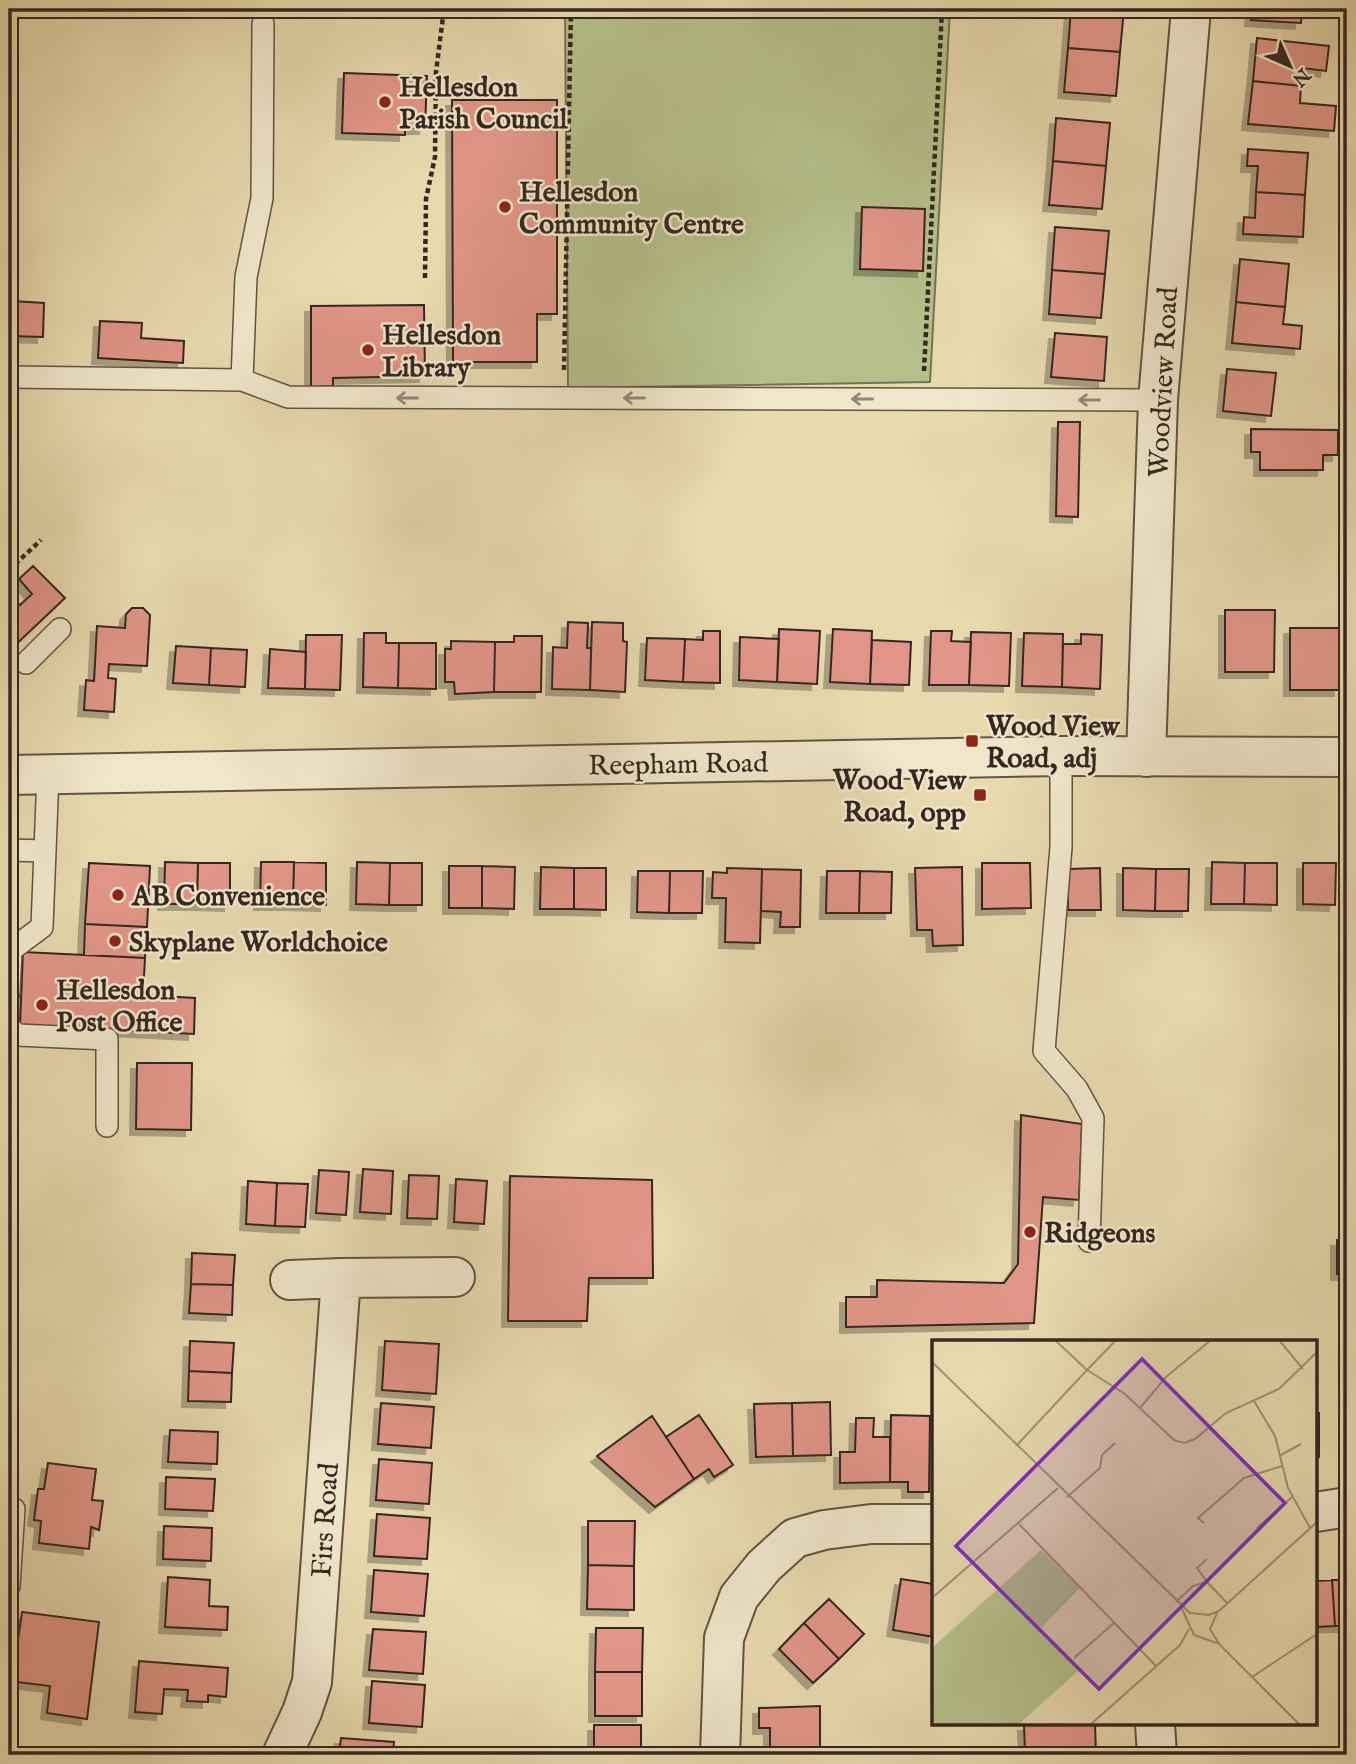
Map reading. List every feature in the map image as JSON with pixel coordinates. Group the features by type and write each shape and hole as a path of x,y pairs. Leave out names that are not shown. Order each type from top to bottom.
{"street":[{"name":"Woodview Road","path":"1146,757 1158,400 1191,9"},
{"name":"Reepham Road","path":"9,775 1061,756 1347,757"},
{"path":"290,1280 455,1277"},
{"name":"Firs Road","path":"282,1755 302,1712 312,1682 341,1278"},
{"path":"1318,1512 1347,1507"},
{"path":"720,1755 724,1638 740,1597 764,1566 795,1538 824,1530 871,1524 932,1524"},
{"path":"1155,1726 1157,1755"}],"lane":[{"path":"242,380 246,278 262,198 263,24"},
{"path":"9,377 242,380 288,397 1158,400"},
{"path":"26,663 60,629"},
{"path":"1061,756 1061,847 1044,1051 1077,1088 1093,1118 1089,1241"},
{"path":"9,992 11,950 42,928 48,774"},
{"path":"9,850 45,851"},
{"path":"9,1027 18,1034 107,1039 107,1126"},
{"path":"9,1586 14,1509"}],"path":[{"path":"425,278 426,199 435,157 436,72 443,9"},
{"path":"568,398 563,359 571,9"},
{"path":"921,400 942,9"},
{"path":"9,570 41,540"}],"green space":[{"path":"565,9 950,9 930,382 568,388"}],"building":[{"path":"1071,9 1124,9 1120,52 1068,48"},
{"path":"1252,9 1302,9 1301,23 1251,20"},
{"path":"1257,38 1329,46 1326,71 1303,68 1301,86 1253,81"},
{"path":"1068,48 1120,52 1116,96 1064,92"},
{"name":"Hellesdon Parish Council","path":"344,73 427,76 425,128 405,128 405,135 342,133"},
{"path":"1253,81 1301,86 1300,103 1336,106 1334,131 1248,124"},
{"name":"Hellesdon Community Centre","path":"452,100 557,100 557,314 537,314 537,362 453,362"},
{"path":"1056,118 1110,123 1106,166 1053,161"},
{"path":"1248,149 1308,153 1305,195 1256,192 1258,166 1247,166"},
{"path":"1053,161 1106,166 1102,209 1049,205"},
{"path":"1256,192 1305,195 1303,237 1243,234 1244,217 1255,218"},
{"path":"862,207 925,209 923,271 860,269"},
{"path":"1055,227 1109,231 1105,274 1052,270"},
{"path":"1240,259 1289,264 1285,307 1236,302"},
{"path":"1052,270 1105,274 1101,318 1049,314"},
{"path":"9,285 14,285 13,301 44,303 43,337 9,336"},
{"path":"1236,302 1285,307 1283,324 1302,326 1300,349 1232,343"},
{"name":"Hellesdon Library","path":"424,305 425,376 333,378 333,386 311,387 311,306"},
{"path":"100,321 142,323 141,338 184,341 183,363 98,358"},
{"path":"1055,333 1107,337 1104,381 1051,377"},
{"path":"1227,369 1276,373 1271,416 1223,411"},
{"path":"1058,422 1080,422 1078,517 1056,516"},
{"path":"1251,429 1338,430 1338,455 1323,455 1323,470 1260,470 1260,452 1251,452"},
{"path":"33,566 65,598 9,651 9,600 12,597 20,605 32,594 19,579"},
{"path":"132,608 143,608 150,615 147,666 109,664 108,678 116,679 114,712 84,710 86,680 94,681 97,626 125,628 126,614"},
{"path":"1225,610 1275,610 1274,672 1225,672"},
{"path":"568,622 588,623 587,648 591,648 590,690 552,689 553,647 567,648"},
{"path":"592,622 623,623 623,641 627,642 625,692 590,690"},
{"path":"1290,628 1340,628 1340,690 1290,690"},
{"path":"779,629 820,631 817,684 777,682"},
{"path":"833,629 872,631 870,684 830,682"},
{"path":"703,631 720,631 720,683 683,682 685,639 703,640"},
{"path":"931,631 952,631 951,641 971,642 969,685 929,685"},
{"path":"971,632 1011,633 1009,686 969,685"},
{"path":"364,633 386,633 386,643 399,643 398,688 363,687"},
{"path":"1024,633 1063,634 1062,687 1022,686"},
{"path":"1081,634 1102,635 1100,689 1062,687 1063,644 1081,644"},
{"path":"306,635 342,635 340,690 305,689"},
{"path":"514,636 542,636 541,692 494,692 495,642 514,642"},
{"path":"740,637 779,639 777,682 739,680"},
{"path":"647,638 685,639 683,682 645,680"},
{"path":"872,640 911,642 909,685 870,684"},
{"path":"451,641 495,642 494,692 455,694 454,682 445,682 445,649 451,649"},
{"path":"399,643 436,643 436,689 398,688"},
{"path":"176,646 211,648 209,685 173,683"},
{"path":"211,648 247,650 245,687 209,685"},
{"path":"270,649 306,652 305,689 268,688"},
{"path":"165,862 198,863 197,904 164,904"},
{"path":"261,862 294,862 293,904 260,904"},
{"path":"294,862 326,863 326,905 293,904"},
{"path":"357,862 390,863 389,905 356,904"},
{"path":"1212,862 1245,863 1244,904 1211,904"},
{"name":"AB Convenience","path":"89,863 150,866 147,927 85,924"},
{"path":"198,863 230,863 230,905 197,904"},
{"path":"390,863 422,863 422,905 389,905"},
{"path":"982,863 1030,863 1031,908 982,909"},
{"path":"1245,863 1277,863 1277,905 1244,904"},
{"path":"1303,863 1336,863 1335,905 1303,904"},
{"path":"449,866 482,866 482,908 449,908"},
{"path":"482,866 515,867 514,909 482,908"},
{"path":"541,867 574,868 574,909 540,909"},
{"path":"962,867 963,945 933,946 932,930 917,930 915,868"},
{"path":"574,868 606,868 606,910 574,909"},
{"path":"727,868 762,869 760,943 725,942 726,898 712,898 713,872 727,873"},
{"path":"1100,868 1101,910 1068,910 1068,869"},
{"path":"1123,868 1156,869 1155,911 1123,910"},
{"path":"762,869 801,870 800,927 780,927 781,912 761,911"},
{"path":"1156,869 1189,869 1188,911 1155,911"},
{"path":"638,871 670,871 669,913 637,912"},
{"path":"670,871 703,871 702,913 669,913"},
{"path":"827,871 860,871 859,913 826,913"},
{"path":"860,871 892,872 891,913 859,913"},
{"name":"Skyplane Worldchoice","path":"85,924 147,927 145,958 84,955"},
{"path":"23,952 145,958 143,995 195,998 194,1034 20,1025"},
{"path":"137,1063 192,1063 191,1130 136,1129"},
{"name":"Ridgeons","path":"1021,1115 1082,1124 1079,1200 1043,1197 1034,1323 846,1327 846,1297 877,1297 877,1280 1004,1283 1018,1264"},
{"path":"363,1169 393,1171 391,1214 360,1212"},
{"path":"319,1170 349,1172 346,1215 316,1213"},
{"path":"409,1175 439,1176 437,1219 407,1218"},
{"path":"510,1176 652,1180 653,1278 589,1278 587,1321 508,1321"},
{"path":"456,1179 487,1181 484,1224 454,1222"},
{"path":"248,1181 277,1183 275,1226 246,1224"},
{"path":"277,1183 308,1184 305,1227 275,1226"},
{"path":"1337,1240 1347,1240 1347,1274 1337,1274"},
{"path":"192,1253 235,1255 233,1285 191,1284"},
{"path":"191,1284 233,1285 232,1315 189,1313"},
{"path":"190,1341 234,1343 232,1373 189,1371"},
{"path":"385,1341 439,1344 436,1394 382,1390"},
{"path":"189,1371 232,1373 231,1402 188,1401"},
{"path":"830,1402 831,1455 793,1456 792,1403"},
{"path":"381,1403 434,1407 431,1448 378,1444"},
{"path":"792,1403 793,1456 756,1457 754,1404"},
{"path":"1318,1413 1319,1413 1318,1457"},
{"path":"699,1415 733,1465 714,1477 709,1469 694,1479 666,1437"},
{"path":"891,1415 930,1416 929,1492 908,1492 908,1482 890,1482"},
{"path":"652,1416 694,1479 655,1507 597,1456"},
{"path":"856,1418 874,1418 873,1437 890,1437 890,1482 840,1483 840,1452 855,1452"},
{"path":"170,1430 218,1432 217,1464 168,1462"},
{"path":"379,1459 432,1463 429,1504 376,1500"},
{"path":"48,1463 96,1469 92,1500 103,1501 99,1530 91,1527 89,1549 39,1543 41,1521 34,1520 38,1489 44,1489"},
{"path":"166,1477 215,1479 213,1511 165,1509"},
{"path":"377,1514 430,1518 427,1559 374,1556"},
{"path":"588,1521 635,1521 634,1566 588,1565"},
{"path":"164,1526 212,1528 211,1561 163,1559"},
{"path":"588,1565 634,1566 634,1610 587,1609"},
{"path":"374,1570 428,1574 424,1616 371,1612"},
{"path":"168,1577 210,1580 209,1606 228,1607 227,1630 165,1627"},
{"path":"901,1579 932,1584 932,1637 893,1630"},
{"path":"1332,1580 1347,1580 1347,1626 1335,1626"},
{"path":"1332,1580 1335,1626 1318,1627 1318,1581"},
{"path":"829,1599 864,1634 839,1659 804,1623"},
{"path":"22,1612 99,1622 87,1719 47,1713 50,1686 9,1681 12,1639 18,1640"},
{"path":"804,1623 839,1659 813,1683 779,1649"},
{"path":"596,1628 643,1628 642,1672 595,1672"},
{"path":"373,1629 426,1632 423,1674 369,1670"},
{"path":"139,1661 228,1668 226,1697 208,1695 208,1702 187,1701 188,1690 164,1689 162,1714 135,1712"},
{"path":"595,1672 642,1672 642,1716 595,1716"},
{"path":"372,1681 425,1685 422,1727 369,1723"},
{"path":"820,1706 820,1755 770,1755 770,1728 759,1728 759,1708"},
{"path":"594,1725 641,1725 641,1755 594,1755"},
{"path":"1024,1726 1095,1726 1096,1755 1025,1755"},
{"path":"341,1738 394,1742 393,1755 339,1755"}],"place":[{"name":"Hellesdon Parish Council","path":"385,102"},
{"name":"Hellesdon Community Centre","path":"505,207"},
{"name":"Hellesdon Library","path":"368,350"},
{"name":"Wood View Road, adj","path":"972,741"},
{"name":"Wood View Road, opp","path":"980,795"},
{"name":"AB Convenience","path":"118,895"},
{"name":"Skyplane Worldchoice","path":"115,941"},
{"name":"Hellesdon Post Office","path":"42,1005"},
{"name":"Ridgeons","path":"1030,1232"}]}
